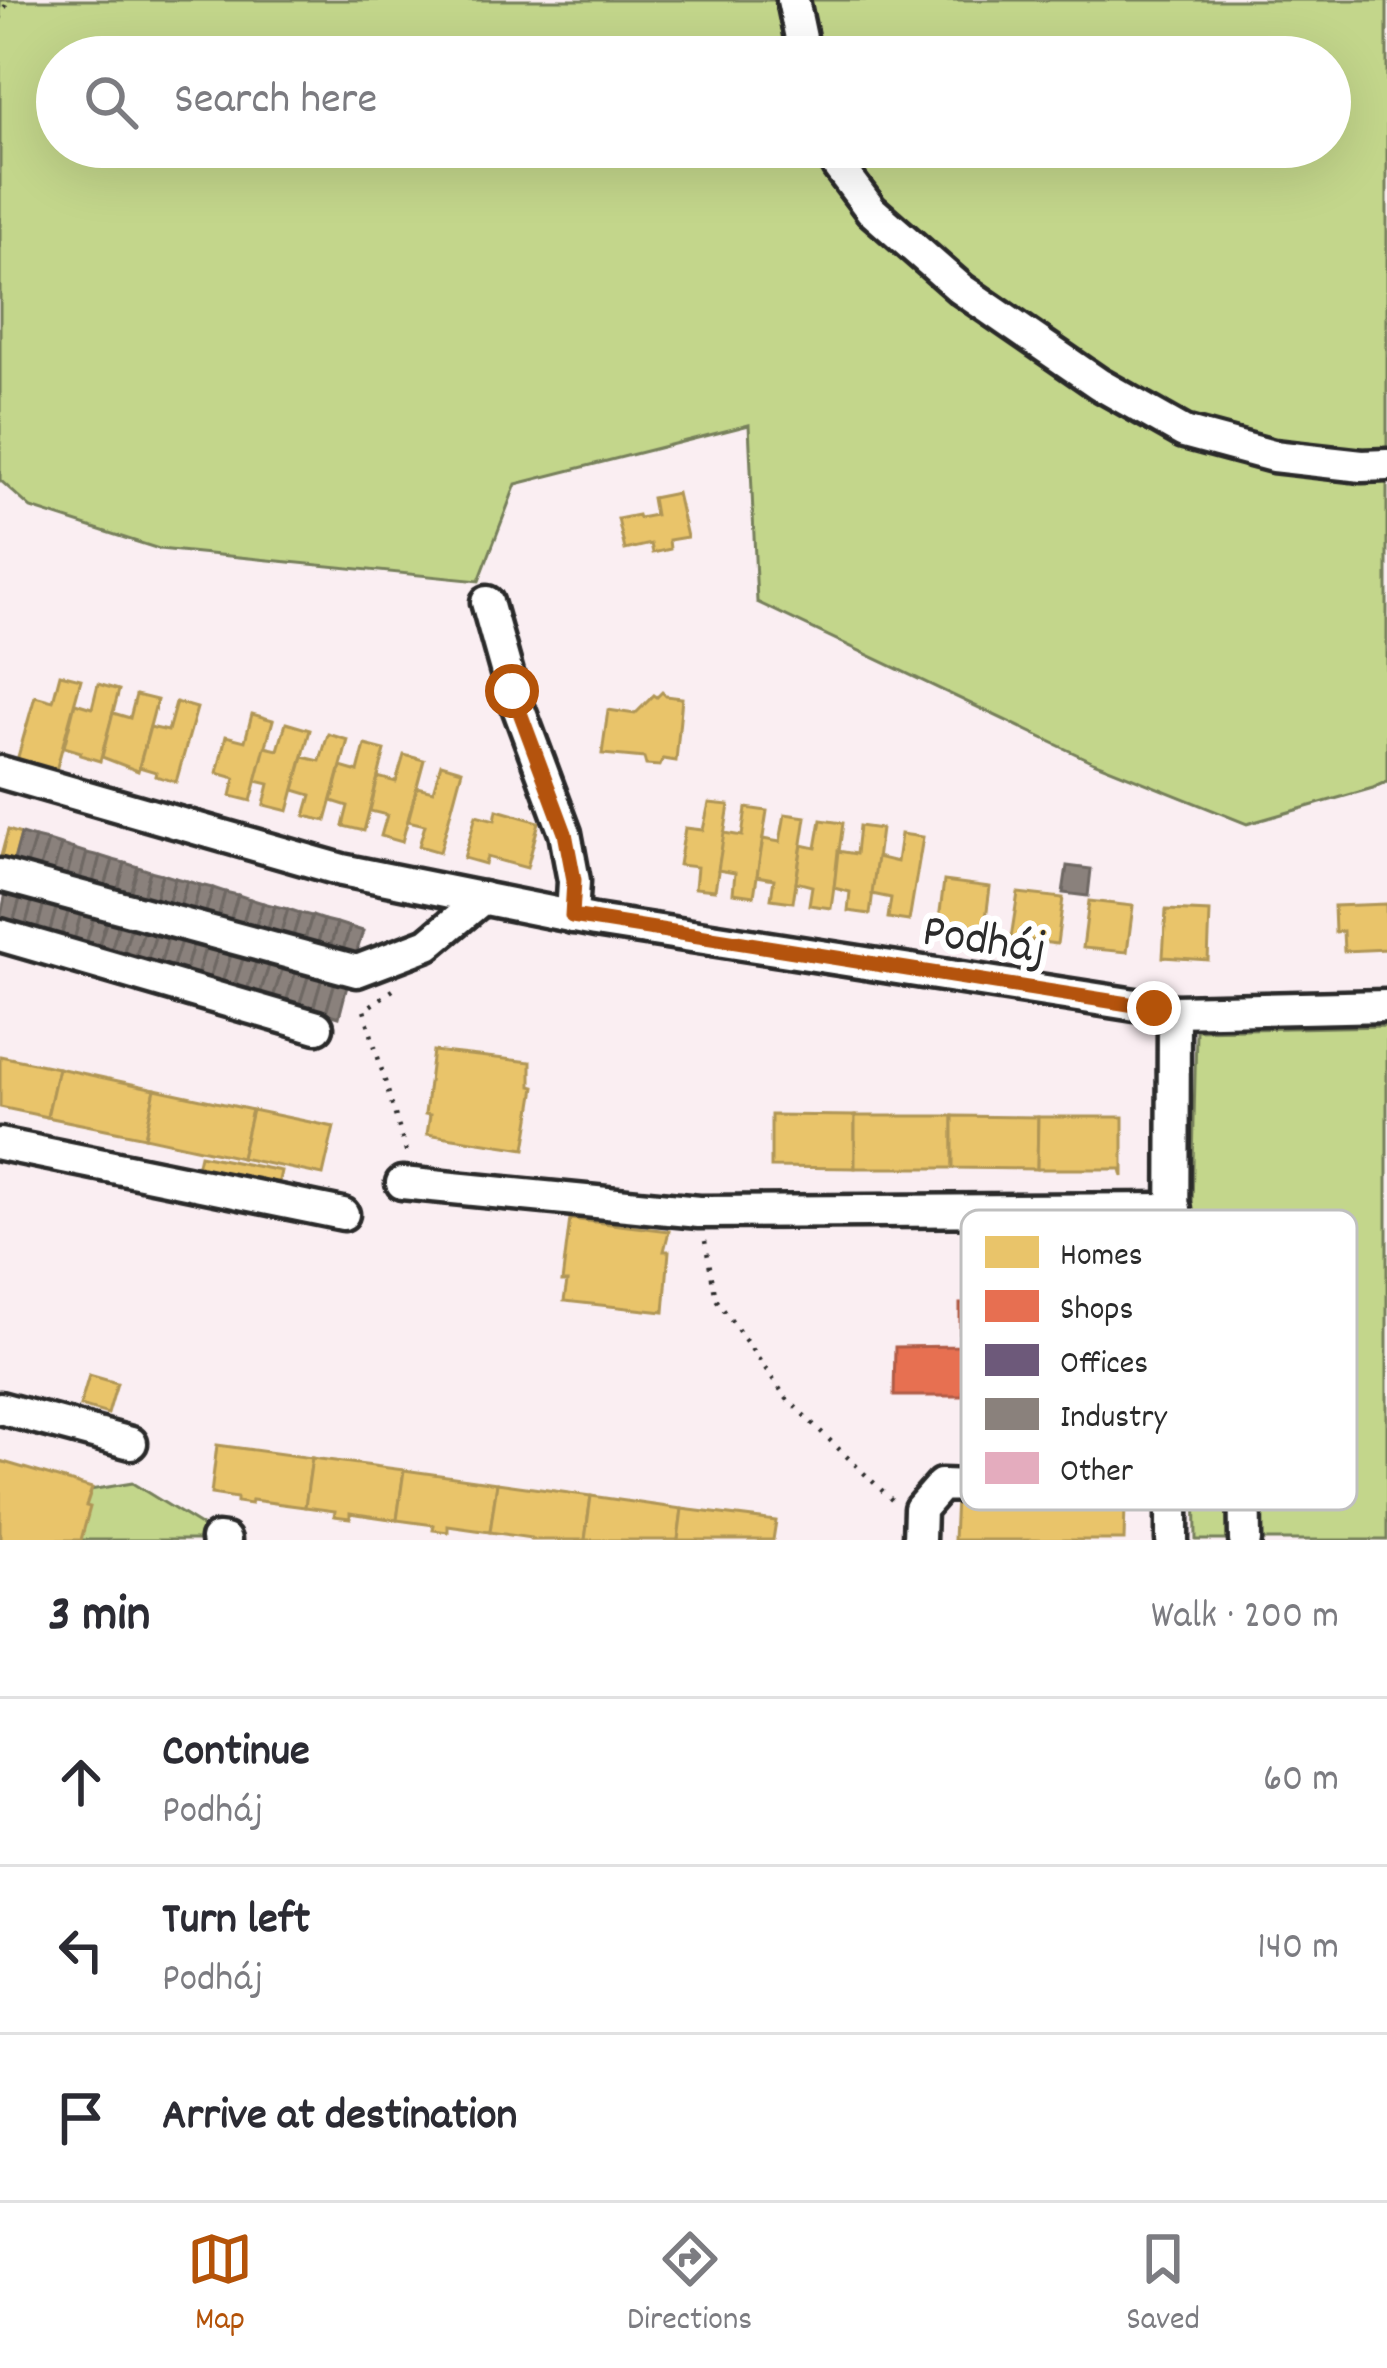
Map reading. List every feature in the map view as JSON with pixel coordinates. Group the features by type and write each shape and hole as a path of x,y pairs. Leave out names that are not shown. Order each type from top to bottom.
{"street":[{"path":"793,0 801,36"},
{"path":"840,168 871,210 961,289 1099,384 1184,431 1274,456 1362,466 1387,464"},
{"path":"488,602 512,691 565,833 574,880 572,916"},
{"name":"Podháj","path":"0,772 342,870 572,916 1174,1011 1387,1006"},
{"path":"0,875 357,971 428,944 482,898"},
{"path":"0,935 317,1027"},
{"path":"1016,1210 1174,1209 1174,1011"},
{"path":"0,1144 343,1214"},
{"path":"405,1170 699,1212 961,1210"},
{"path":"0,1408 131,1443"},
{"path":"920,1524 941,1485 961,1486"},
{"path":"1245,1510 1245,1540"}],"path":[{"path":"0,20 8,0"},
{"path":"403,984 364,1010 405,1170"},
{"path":"699,1212 716,1299 787,1399 920,1524"}],"green space":[{"path":"0,0 1387,0 1387,782 1373,788 1247,824 1093,762 757,602 749,425 516,484 479,581 159,549 31,508 0,480"},
{"path":"1387,1026 1387,1540 1196,1540 1196,1510 1357,1510 1357,1210 1192,1210 1196,1030"},
{"path":"0,1469 84,1491 132,1483 207,1529 207,1540 0,1540"}],"building: Homes":[{"path":"677,493 687,537 669,540 670,549 653,553 651,544 625,550 618,519 655,515 652,498"},
{"path":"60,674 81,679 55,774 16,764 35,696 53,701"},
{"path":"98,684 119,690 100,761 64,747 75,703 92,708"},
{"path":"662,692 682,698 676,761 663,759 660,766 646,765 644,758 602,754 608,710 635,714"},
{"path":"136,695 157,700 138,771 102,757 113,713 130,718"},
{"path":"176,702 197,708 176,782 139,767 150,727 168,731"},
{"path":"252,714 273,720 251,801 231,796 235,778 217,773 226,736 245,741"},
{"path":"286,723 310,730 288,811 264,805 269,784 256,781 265,747 278,750"},
{"path":"328,734 348,740 326,821 305,816 311,795 294,790 303,757 320,761"},
{"path":"365,745 385,750 364,831 343,826 348,806 332,801 341,767 358,772"},
{"path":"404,755 424,760 402,842 381,836 387,815 370,811 378,777 396,782"},
{"path":"441,764 462,770 440,852 419,846 425,825 408,821 417,787 433,791"},
{"path":"709,803 729,805 715,890 695,888 697,867 679,865 685,828 703,830"},
{"path":"746,808 767,811 754,896 733,893 735,873 718,870 724,833 742,836"},
{"path":"497,810 539,822 527,868 487,857 485,864 464,858 476,815 495,820"},
{"path":"785,814 806,817 793,902 771,899 774,879 757,876 763,839 780,842"},
{"path":"821,820 843,823 831,908 809,905 812,886 796,882 802,845 816,848"},
{"path":"859,826 881,829 870,914 848,911 850,892 834,888 838,851 856,854"},
{"path":"8,830 21,834 13,864 0,860"},
{"path":"901,834 923,837 909,921 888,918 891,898 872,894 877,857 897,862"},
{"path":"944,881 990,887 984,934 938,927"},
{"path":"1018,893 1063,898 1057,944 1011,938"},
{"path":"1089,901 1133,906 1127,952 1083,948"},
{"path":"1386,904 1387,949 1344,951 1343,931 1335,932 1334,906"},
{"path":"1166,910 1210,912 1208,960 1163,957"},
{"path":"433,1051 531,1062 531,1086 535,1087 525,1149 427,1134"},
{"path":"0,1056 58,1068 47,1117 0,1107"},
{"path":"58,1068 155,1089 145,1137 47,1117"},
{"path":"155,1089 252,1110 241,1158 145,1137"},
{"path":"252,1110 334,1127 323,1175 241,1158"},
{"path":"771,1115 855,1116 855,1168 771,1167"},
{"path":"855,1116 953,1116 953,1168 855,1168"},
{"path":"953,1116 1038,1117 1037,1169 953,1168"},
{"path":"1038,1117 1123,1117 1123,1177 1121,1169 1037,1169"},
{"path":"200,1155 281,1171 278,1185 197,1168"},
{"path":"570,1219 669,1231 664,1251 669,1251 664,1312 564,1301"},
{"path":"89,1375 117,1383 108,1414 80,1406"},
{"path":"217,1445 312,1458 305,1507 252,1500 251,1504 211,1494"},
{"path":"312,1458 404,1470 397,1520 350,1513 350,1518 334,1516 335,1511 305,1507"},
{"path":"0,1461 92,1488 81,1540 0,1540"},
{"path":"404,1470 497,1483 490,1532 448,1526 448,1532 433,1530 434,1525 397,1520"},
{"path":"497,1483 591,1496 585,1540 531,1540 490,1532"},
{"path":"591,1496 682,1509 678,1540 585,1540"},
{"path":"956,1497 961,1497 961,1510 1125,1510 1124,1540 954,1540"},
{"path":"682,1509 776,1521 773,1540 678,1540"}],"building: Shops":[{"path":"961,1304 961,1396 894,1396 895,1347 960,1346"}],"building: Industry":[{"path":"21,834 35,838 26,868 13,864"},
{"path":"35,838 48,841 39,871 26,868"},
{"path":"48,841 61,845 53,875 39,871"},
{"path":"61,845 74,849 66,879 53,875"},
{"path":"74,849 87,853 79,883 66,879"},
{"path":"87,853 100,856 92,887 79,883"},
{"path":"100,856 113,860 104,890 92,887"},
{"path":"113,860 125,863 117,893 104,890"},
{"path":"125,863 138,867 129,897 117,893"},
{"path":"1067,866 1091,869 1088,896 1063,893"},
{"path":"138,867 150,871 142,901 129,897"},
{"path":"150,871 162,874 154,904 142,901"},
{"path":"162,874 175,878 167,908 154,904"},
{"path":"175,878 187,881 179,911 167,908"},
{"path":"187,881 200,885 192,915 179,911"},
{"path":"200,885 213,888 204,918 192,915"},
{"path":"7,888 22,892 13,923 0,920"},
{"path":"213,888 225,892 217,922 204,918"},
{"path":"22,892 34,895 25,927 13,923"},
{"path":"225,892 238,895 229,925 217,922"},
{"path":"34,895 45,899 37,930 25,927"},
{"path":"238,895 250,899 241,929 229,925"},
{"path":"45,899 58,902 49,934 37,930"},
{"path":"250,899 263,903 254,932 241,929"},
{"path":"58,902 70,906 61,937 49,934"},
{"path":"263,903 275,906 266,936 254,932"},
{"path":"70,906 82,909 74,941 61,937"},
{"path":"275,906 288,909 279,939 266,936"},
{"path":"82,909 95,913 86,944 74,941"},
{"path":"288,909 300,913 291,943 279,939"},
{"path":"95,913 108,917 98,948 86,944"},
{"path":"300,913 312,916 303,946 291,943"},
{"path":"312,916 324,920 316,950 303,946"},
{"path":"108,917 120,920 111,951 98,948"},
{"path":"120,920 132,924 123,955 111,951"},
{"path":"324,920 337,923 329,953 316,950"},
{"path":"337,923 350,927 341,957 329,953"},
{"path":"132,924 145,927 135,959 123,955"},
{"path":"145,927 157,931 147,962 135,959"},
{"path":"350,927 363,931 354,961 341,957"},
{"path":"157,931 169,934 160,966 147,962"},
{"path":"169,934 182,938 172,969 160,966"},
{"path":"182,938 194,941 185,973 172,969"},
{"path":"194,941 206,945 197,976 185,973"},
{"path":"206,945 219,949 209,980 197,976"},
{"path":"219,949 232,952 222,983 209,980"},
{"path":"232,952 244,956 234,987 222,983"},
{"path":"244,956 257,959 247,991 234,987"},
{"path":"257,959 270,963 260,994 247,991"},
{"path":"270,963 283,967 273,998 260,994"},
{"path":"283,967 296,971 286,1002 273,998"},
{"path":"296,971 309,974 299,1006 286,1002"},
{"path":"309,974 322,978 313,1009 299,1006"},
{"path":"322,978 335,982 326,1013 313,1009"},
{"path":"335,982 347,986 339,1017 326,1013"}],"route":[{"path":"512,691 565,833 574,880 572,916 1154,1008"}]}
